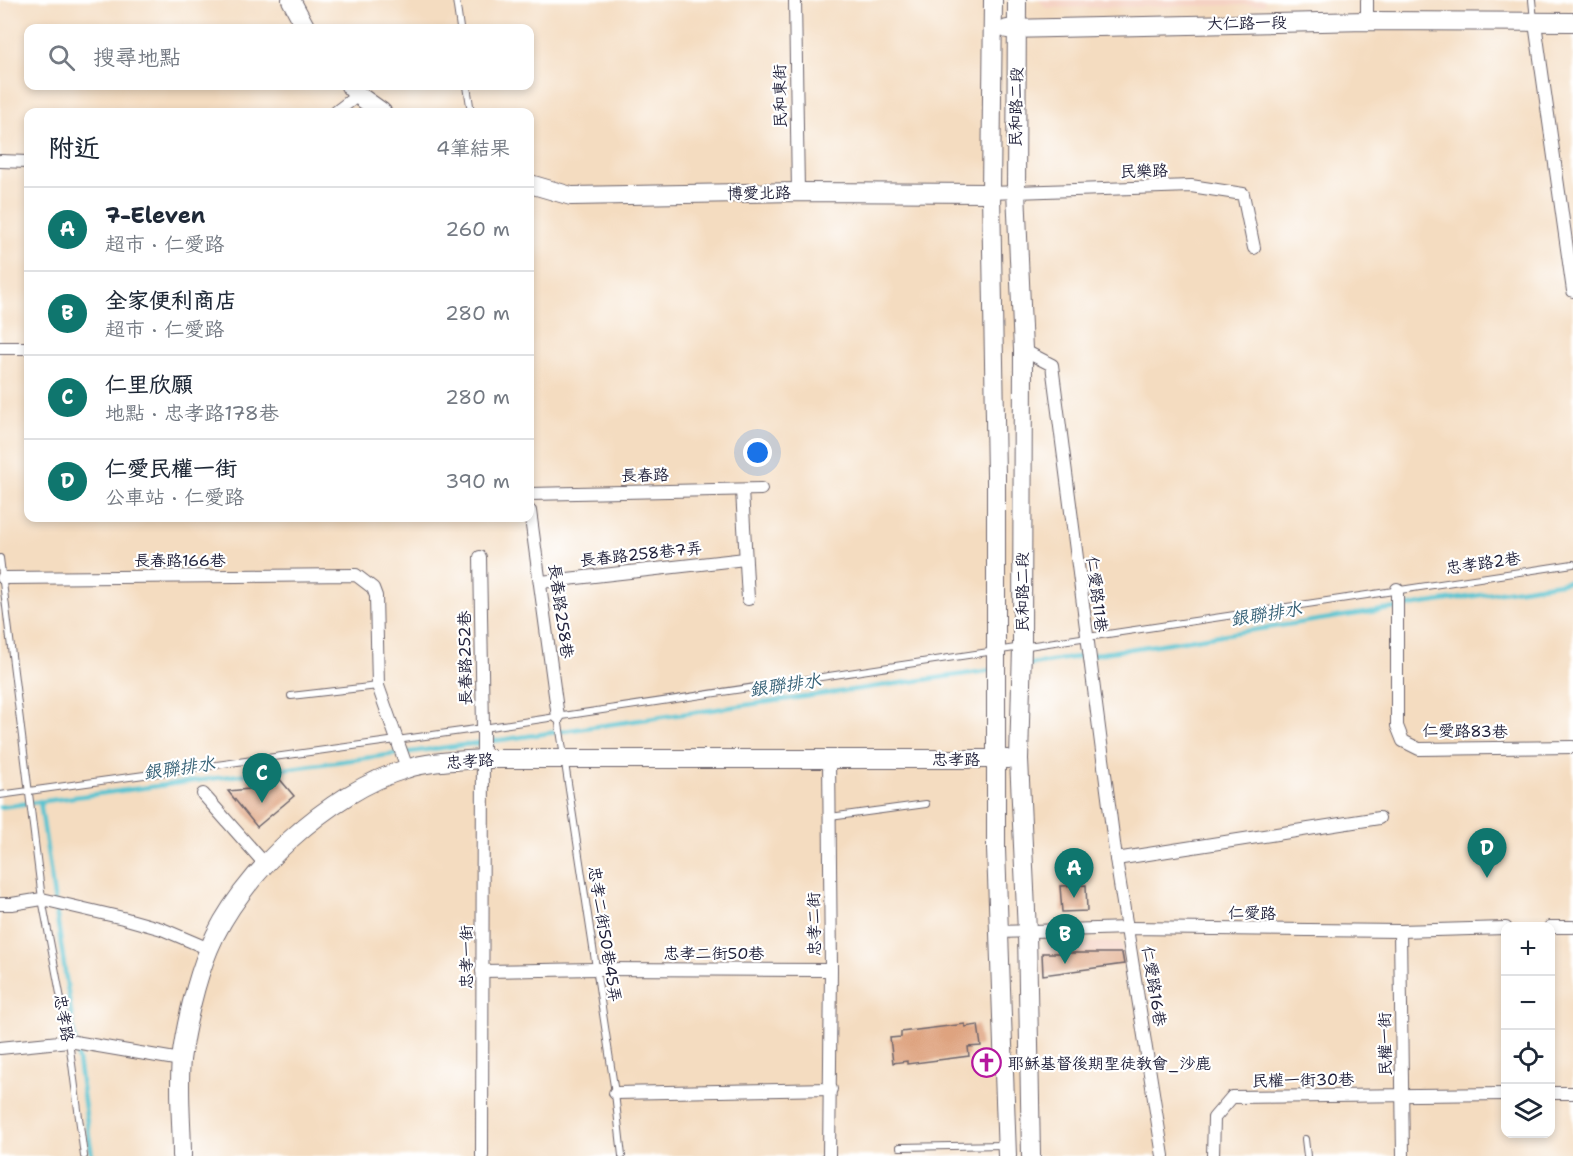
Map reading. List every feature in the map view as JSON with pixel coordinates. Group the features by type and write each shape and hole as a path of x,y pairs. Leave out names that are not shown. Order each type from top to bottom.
{"street":[{"path":"291,0 304,24"},
{"name":"民和東街","path":"795,0 798,192"},
{"name":"民和路二段","path":"993,0 991,193 996,475 996,759 999,932 1007,1150"},
{"name":"民和路二段","path":"1017,0 1016,191 1023,350 1022,647 1019,759 1027,932 1031,1156"},
{"path":"1367,0 1367,21"},
{"name":"大仁路一段","path":"993,30 1367,21 1573,22"},
{"path":"1535,23 1573,291"},
{"path":"339,108 354,90 377,108"},
{"path":"0,161 24,162"},
{"name":"博愛北路","path":"534,185 571,196 798,192 991,193"},
{"name":"民樂路","path":"991,193 1191,186 1243,194 1254,248"},
{"path":"0,348 24,348"},
{"name":"仁愛路11巷","path":"1023,350 1052,365 1086,638 1116,859 1128,928"},
{"path":"996,475 1022,477"},
{"name":"長春路","path":"534,494 761,489"},
{"path":"742,490 748,599"},
{"name":"長春路258巷","path":"532,522 558,717"},
{"name":"長春路252巷","path":"480,557 483,759"},
{"name":"長春路258巷7弄","path":"541,582 745,559"},
{"name":"長春路166巷","path":"3,578 356,575 373,588 376,596 378,686"},
{"name":"仁愛路83巷","path":"1397,594 1397,726 1403,741 1419,749 1573,747"},
{"path":"378,686 406,768"},
{"name":"忠孝二街","path":"829,758 831,970 829,1156"},
{"name":"忠孝路","path":"182,1156 181,1060 193,1000 209,949 232,909 265,864 302,828 335,803 369,784 406,768 483,759 1019,759"},
{"name":"忠孝一街","path":"482,1156 483,759"},
{"path":"203,794 265,864"},
{"path":"1116,859 1379,818"},
{"path":"0,904 42,898 162,929 209,949"},
{"path":"1555,927 1573,927"},
{"name":"仁愛路","path":"999,932 1128,928 1400,931 1501,928"},
{"name":"仁愛路16巷","path":"1128,928 1163,1156"},
{"name":"民權一街","path":"1400,931 1402,1156"},
{"name":"忠孝二街50巷","path":"482,971 831,970"},
{"path":"0,1048 69,1041 181,1060"},
{"path":"615,1093 831,1089"},
{"path":"1555,1093 1573,1093"},
{"name":"民權一街30巷","path":"1214,1156 1214,1118 1232,1097 1501,1094"}],"lane":[{"path":"456,0 459,24"},
{"path":"1532,0 1535,23"},
{"path":"468,90 470,108"},
{"name":"忠孝路","path":"0,558 42,898 69,1041 84,1156"},
{"name":"忠孝路2巷","path":"0,795 483,728 1022,647 1397,594 1573,564"},
{"path":"291,696 378,686"},
{"name":"忠孝二街50巷45弄","path":"558,717 615,1093 622,1156"},
{"path":"829,817 926,804"},
{"path":"1305,1139 1307,1156"},
{"path":"900,1147 1007,1150"}],"shaded area":[{"path":"1039,0 1264,0 1265,5 1046,8"},
{"path":"1121,942 1124,964 1043,975 1042,952 1049,945"}],"building":[{"path":"278,777 294,796 257,827 228,791 249,789 247,779 267,786"},
{"path":"1086,885 1087,911 1062,912 1060,886"},
{"path":"1042,953 1122,953 1124,964 1043,975"},
{"path":"965,1024 965,1027 978,1025 981,1046 968,1047 969,1056 907,1064 907,1061 893,1063 890,1038 901,1037 901,1032"}],"waterway":[{"name":"銀聯排水","path":"1025,665 1573,581"},
{"name":"銀聯排水","path":"0,807 500,740 993,670"},
{"path":"40,801 92,1156"}],"place":[{"name":"仁里欣願","path":"262,803"},
{"name":"仁愛民權一街","path":"1487,878"},
{"name":"7-Eleven","path":"1074,898"},
{"name":"全家便利商店","path":"1065,964"},
{"name":"耶穌基督後期聖徒教會_沙鹿","path":"987,1063"}]}
